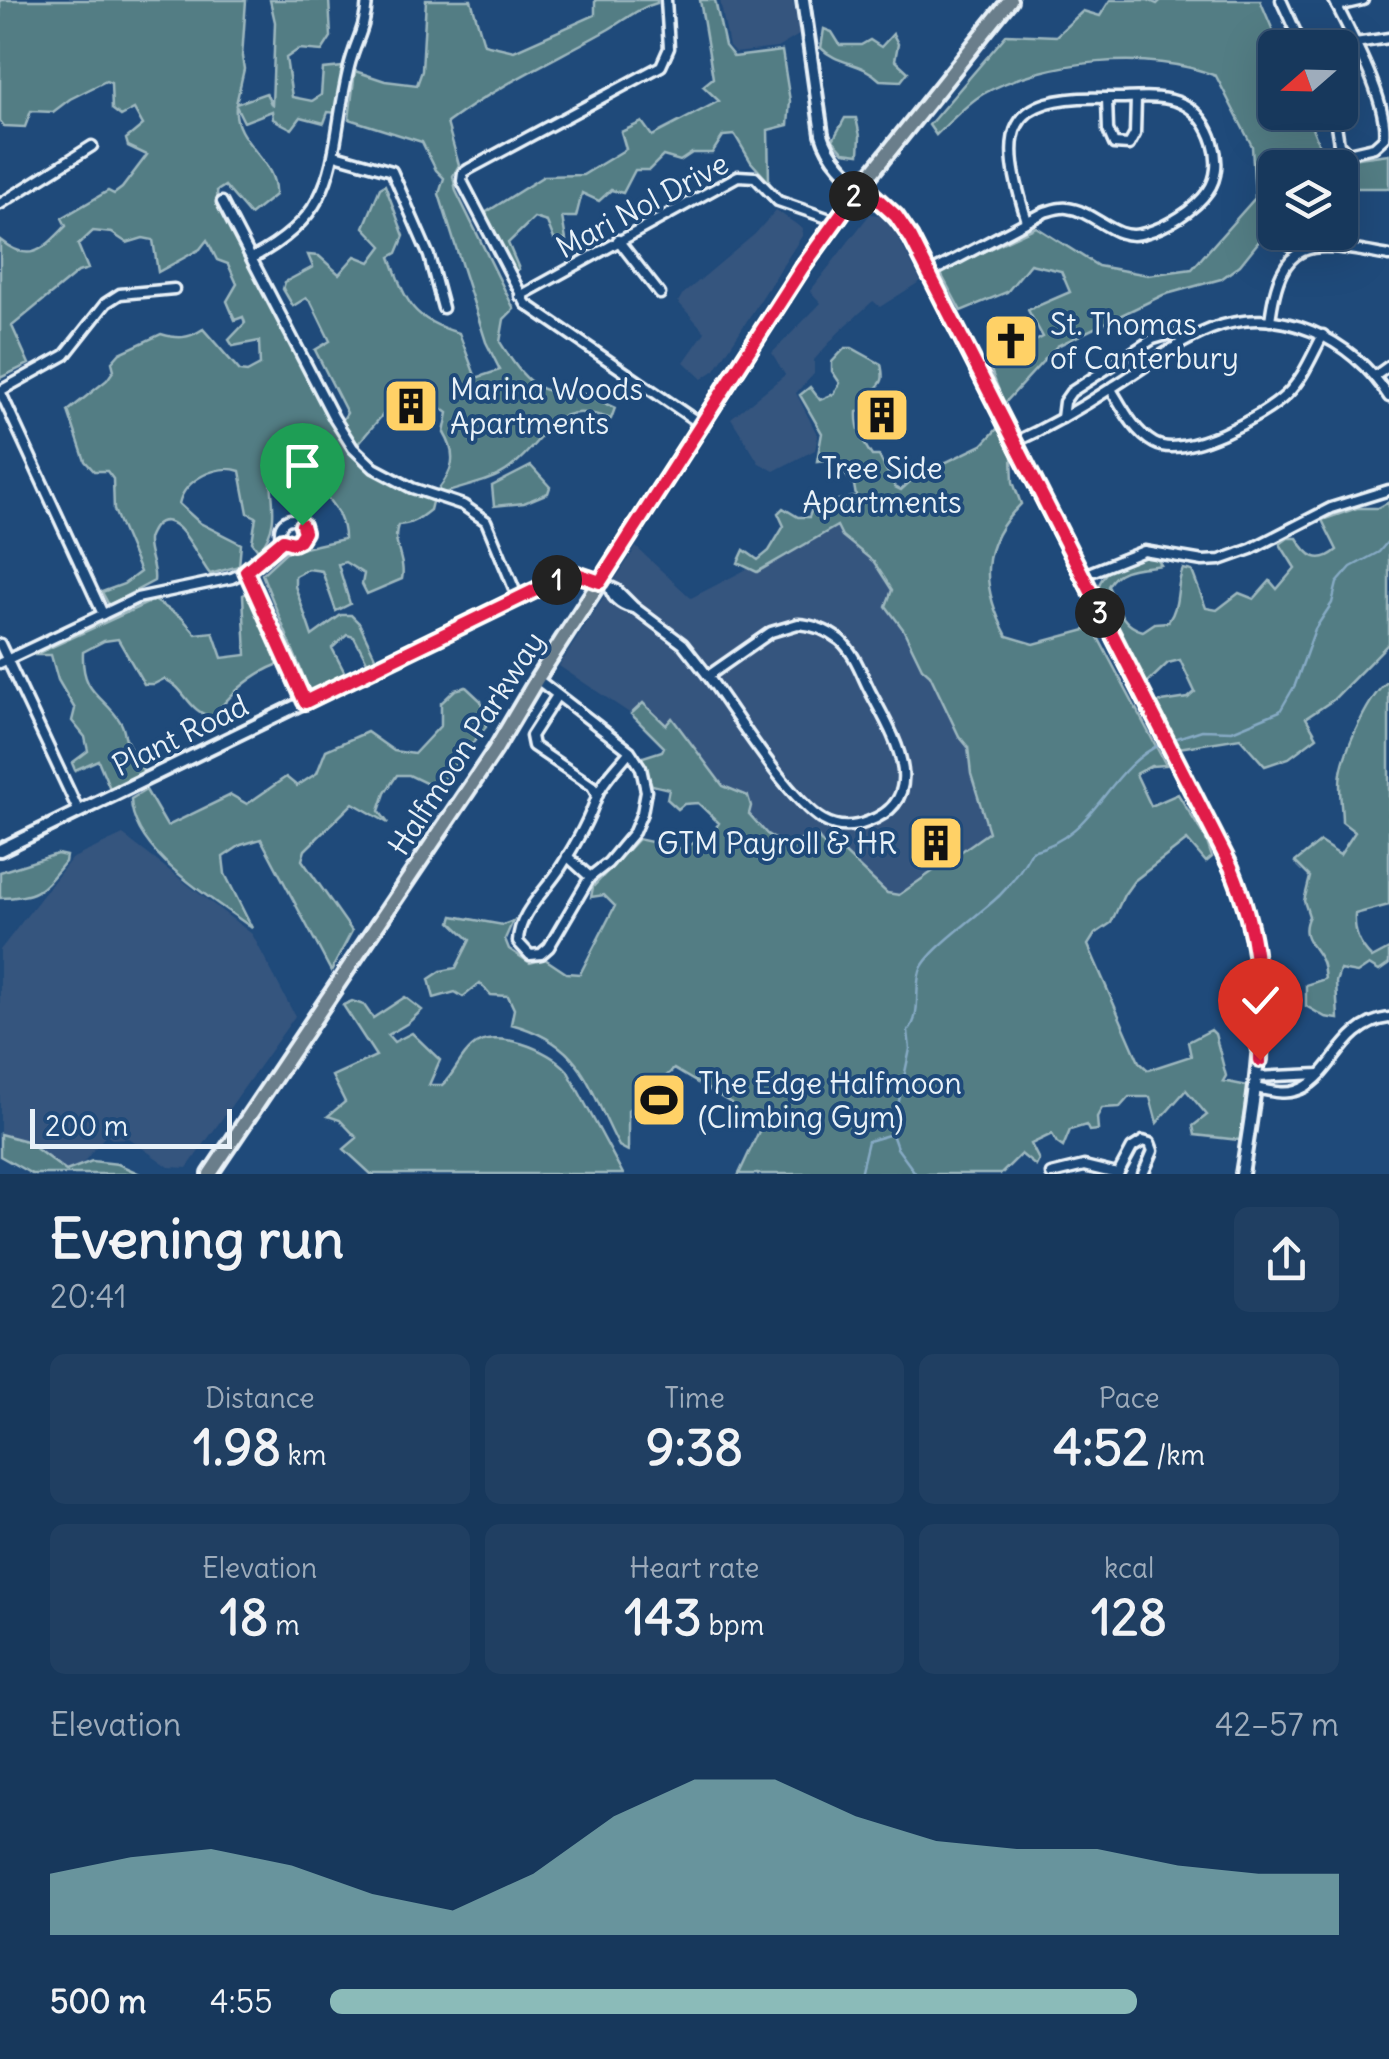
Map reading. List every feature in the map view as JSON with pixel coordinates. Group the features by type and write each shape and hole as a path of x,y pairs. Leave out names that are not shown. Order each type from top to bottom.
{"main road":[{"name":"Halfmoon Parkway","path":"210,1174 495,750 537,679 605,585 802,268 862,185 1010,0"}],"street":[{"path":"252,258 288,236 309,214 322,192 336,155 348,70 364,33 366,0"},
{"path":"666,0 669,48 661,66 463,173 467,196 520,296 541,318 702,426"},
{"path":"804,0 826,147 834,160 896,216 1209,824 1246,908 1262,1008 1242,1174"},
{"path":"1281,0 1295,30"},
{"path":"1349,30 1336,3 1364,0"},
{"path":"1358,43 1389,38"},
{"path":"1337,130 1339,144 1348,152 1366,151 1384,138 1386,118 1358,49"},
{"path":"1376,88 1389,86"},
{"path":"1107,98 1111,140 1123,147 1129,145 1135,134 1136,98"},
{"path":"928,274 1045,212 1065,208 1081,212 1114,232 1136,235 1161,227 1208,191 1215,174 1215,154 1205,124 1180,102 1136,98 1052,100 1031,109 1018,121 1012,134 1010,158 1026,221"},
{"path":"0,204 92,146"},
{"path":"336,155 392,171 429,256 443,308"},
{"name":"Mari Nol Drive","path":"520,296 746,174 784,204 836,221"},
{"path":"222,202 353,448 394,480 463,505 486,520 518,598"},
{"path":"618,240 660,294"},
{"path":"1270,320 1281,270 1301,252 1318,246 1336,246 1389,256"},
{"path":"103,614 0,391 64,355 106,303 120,294 174,288"},
{"path":"1013,443 1062,418 1186,340 1228,324 1270,320 1323,336 1341,346 1375,376 1389,396"},
{"path":"1062,418 1064,402 1072,392 1153,339 1170,334 1186,340"},
{"path":"1110,389 1148,440 1168,449 1194,444 1246,422 1288,393 1323,336"},
{"path":"1375,376 1389,366"},
{"path":"1081,576 1144,551 1202,561 1220,560 1268,542 1330,508 1389,490"},
{"path":"4,661 154,592 220,582 246,571 283,540"},
{"path":"246,571 305,702"},
{"name":"Plant Road","path":"0,850 518,598 570,576 583,575 605,585"},
{"path":"605,585 618,590 683,644 792,790 822,820 858,826 883,815 896,801 904,777 899,752 850,650 841,641 817,627 798,624 780,628 708,676"},
{"path":"0,644 4,661 80,812"},
{"path":"537,679 630,751 639,762 644,779 642,813 623,847 590,876 550,947 534,956 521,948 519,931 594,810 597,795 630,751"},
{"path":"556,697 531,736 533,746 592,786 597,795"},
{"path":"567,856 590,876"},
{"path":"1256,1082 1296,1091 1307,1087 1352,1035 1370,1022 1389,1018"},
{"path":"1256,1082 1320,1074"},
{"path":"1051,1174 1084,1166 1118,1174 1132,1148 1143,1140 1154,1151 1142,1174"}],"shaded area":[{"path":"720,0 793,0 799,35 777,48 735,53 729,47"},
{"path":"776,210 803,229 802,236 715,370 702,379 684,362 705,332 678,302 755,234"},
{"path":"870,214 887,216 921,281 880,307 873,301 814,360 814,374 796,393 818,436 815,450 774,471 759,463 731,418 785,375 772,353 821,303 810,291"},
{"path":"838,525 842,536 874,562 892,590 896,618 968,747 971,774 989,832 899,896 887,893 826,848 788,847 767,834 671,719 666,726 643,704 631,714 559,666 636,547 691,598 749,568 757,572"},
{"path":"123,835 252,934 295,1016 187,1168 169,1167 128,1138 112,1139 106,1135 77,1170 66,1171 26,1141 0,1134 0,950 71,859"}],"green space":[{"path":"0,0 246,0 244,69 236,104 266,93 272,106 275,22 270,0 329,0 331,37 322,51 299,49 286,58 292,97 312,101 321,95 323,69 344,67 337,113 328,112 324,123 301,117 292,129 273,119 272,111 244,122 236,106 241,130 270,171 275,195 250,215 225,186 217,191 218,204 342,441 373,469 432,502 430,510 419,518 398,525 396,539 402,579 367,594 362,584 364,574 345,562 338,564 350,604 336,611 322,571 308,569 295,576 312,636 341,615 351,615 359,623 377,661 369,665 354,637 347,635 332,648 347,677 311,695 262,574 286,552 344,539 343,526 322,493 280,459 271,462 273,518 267,540 259,551 252,542 256,517 248,513 240,471 212,472 194,481 182,495 179,504 200,523 241,544 239,566 210,574 187,537 179,528 163,521 154,527 148,540 154,581 109,605 102,592 124,584 140,572 114,510 113,479 107,471 94,471 85,461 68,411 107,380 114,370 112,362 120,353 161,334 183,337 203,329 240,371 260,365 259,341 233,346 229,340 245,323 243,317 235,320 227,301 237,284 228,264 217,260 207,240 200,249 158,272 153,240 143,238 127,243 112,233 93,231 78,245 88,269 78,272 12,326 29,364 0,378 0,240 20,252 43,247 66,226 62,218 108,191 114,194 147,155 128,146 126,139 143,125 134,109 121,116 112,109 111,83 106,81 53,112 31,111 25,127 4,126 0,121"},
{"path":"426,0 471,0 484,44 514,51 595,15 595,0 657,0 447,123 459,165 453,176 456,191 514,309 504,319 500,342 521,372 539,387 560,392 573,389 615,408 611,419 591,413 563,416 503,473 445,493 437,491 452,463 444,433 448,413 409,384 357,445 342,421 347,413 315,350 330,341 311,302 306,298 293,306 283,289 285,282 313,267 308,255 319,256 339,274 355,256 370,262 382,246 364,227 380,188 385,185 404,236 397,253 390,257 412,307 430,322 459,333 476,378 500,370 486,342 439,194 444,178 422,142 349,119 355,71 385,81 417,85 422,71"},
{"path":"700,0 715,0 725,46 734,57 782,51 790,101 788,125 768,130 769,182 735,135 723,136 712,153 692,153 680,161 663,156 649,170 635,170 623,193 611,190 599,201 582,193 576,217 562,217 566,240 554,239 547,222 534,218 508,243 519,269 513,272 485,213 544,176 583,175 626,149 621,132 642,122 652,136 719,101 703,86 713,78"},
{"path":"1110,0 1148,0 1157,4 1161,0 1260,0 1273,30 1258,30 1258,130 1313,130 1321,150 1258,150 1258,242 1240,265 1221,279 1163,295 1057,346 1004,404 989,365 1043,337 1028,310 1070,292 1061,271 1030,264 1007,292 961,311 940,272 1036,227 1098,266 1148,275 1192,269 1255,198 1252,146 1216,76 1190,68 1130,61 1066,66 1008,82 983,94 936,135 929,125 1007,34 1056,36 1083,11 1100,16"},
{"path":"824,29 832,32 840,45 861,45 870,40 881,47 893,34 898,44 895,60 908,72 901,81 880,80 865,69 835,58 821,48"},
{"path":"845,118 856,118 859,154 844,152 833,140"},
{"path":"1389,154 1389,188 1358,188 1358,158"},
{"path":"845,348 881,364 882,379 873,391 879,402 857,412 857,418 866,446 872,456 879,456 895,487 901,490 915,477 982,445 997,429 1000,431 1012,456 1013,482 1021,504 997,535 988,567 992,600 1007,636 1034,644 1093,628 1166,765 1151,766 1136,774 1151,806 1178,794 1206,839 1212,857 1206,862 1187,840 1134,881 1111,923 1095,934 1088,945 1139,1062 1148,1070 1191,1056 1188,1042 1211,1030 1215,1034 1226,1076 1223,1081 1248,1086 1240,1140 1195,1135 1193,1126 1207,1115 1186,1090 1157,1123 1150,1097 1129,1097 1120,1107 1102,1108 1097,1117 1098,1130 1089,1131 1086,1125 1070,1130 1063,1147 1052,1134 1031,1144 1039,1160 1036,1166 1021,1154 1001,1174 739,1174 760,1129 730,1111 731,1103 674,1069 628,1110 628,1151 619,1146 590,1086 569,1055 535,1032 511,1024 514,1009 508,996 491,995 480,983 463,997 455,992 434,998 429,979 456,968 470,940 451,922 453,916 503,925 513,921 505,939 509,949 530,963 545,959 566,973 580,974 615,906 604,895 591,897 593,887 638,839 684,849 707,841 719,823 698,803 684,804 678,809 667,799 669,789 652,785 640,758 664,747 631,714 643,703 666,725 672,718 723,786 748,796 749,814 767,834 788,847 810,835 818,837 826,848 837,846 887,893 899,895 989,832 971,774 968,747 930,675 886,606 892,590 874,562 842,536 837,526 757,572 738,563 744,550 758,560 769,551 784,526 778,513 783,508 798,517 809,517 813,506 856,496 854,485 832,459 817,461 822,433 800,395 810,387 820,400 834,394 840,383 832,371 832,362"},
{"path":"531,466 550,487 548,493 524,503 494,506 492,486"},
{"path":"1389,502 1389,643 1333,700 1306,718 1317,737 1289,758 1265,766 1240,738 1178,748 1155,703 1188,698 1195,692 1180,660 1168,663 1145,685 1097,596 1103,577 1127,561 1157,559 1161,565 1125,571 1108,586 1125,620 1143,631 1155,623 1168,622 1175,609 1183,569 1192,571 1206,608 1217,610 1239,593 1254,599 1270,581 1277,589 1295,568 1280,544 1288,538 1297,538 1314,557 1325,557 1337,550 1322,520"},
{"path":"247,593 279,664 242,686 213,717 197,710 164,679 144,684 118,639 83,652 83,667 90,686 121,723 145,775 111,791 98,760 75,770 72,763 88,751 85,737 72,721 75,709 58,680 51,655 34,655 154,600 182,618 196,634 213,632 222,658 246,655 243,595"},
{"path":"1389,681 1389,905 1355,914 1355,921 1358,938 1367,953 1372,958 1389,949 1389,964 1379,971 1369,965 1357,973 1340,970 1336,982 1338,1019 1325,1017 1306,1006 1306,985 1325,979 1322,962 1305,930 1309,916 1304,901 1310,877 1295,862 1320,842 1340,855 1355,832 1342,822 1341,773 1359,722"},
{"path":"466,687 481,701 486,727 436,788 409,775 397,775 379,811 388,823 353,803 305,850 302,860 352,931 331,971 261,839 241,845 223,857 225,874 252,928 159,856 135,819 131,799 146,790 167,826 231,795 247,804 286,777 297,786 317,773 326,750 367,732 394,751 414,754 441,725 441,703 455,690"},
{"path":"57,854 66,856 65,862 44,886 31,894 0,898 0,872"},
{"path":"405,997 422,1010 388,1035 394,1042 412,1033 440,1060 429,1085 442,1085 468,1051 482,1041 508,1040 536,1049 567,1070 623,1174 371,1174 344,1149 357,1138 340,1120 328,1116 345,1102 332,1076 376,1056 343,1005 352,1001 364,1005 373,1018"},
{"path":"0,1134 26,1141 66,1171 92,1161 118,1164 140,1174 32,1174 0,1156"}],"waterway":[{"path":"1171,740 1202,730 1232,731 1280,711 1295,685 1315,629 1332,603 1337,583 1351,567 1379,552 1389,540"},
{"path":"860,1174 868,1141 892,1134 910,1049 908,1031 915,1018 918,979 925,962 1000,895 1032,851 1072,831 1127,769 1163,743"},
{"path":"892,1134 916,1174"}],"place":[{"name":"St. Thomas of Canterbury","path":"1011,341"},
{"name":"Marina Woods Apartments","path":"411,406"},
{"name":"Tree Side Apartments","path":"882,415"},
{"name":"GTM Payroll & HR","path":"936,843"},
{"name":"The Edge Halfmoon (Climbing Gym)","path":"659,1100"}],"route":[{"path":"302,525 304,532 299,540 283,540 246,571 305,702 552,582 577,574 600,582 802,268 862,185 887,206 911,238 1030,479 1231,867 1247,911 1258,962 1262,1008 1260,1060"}]}
